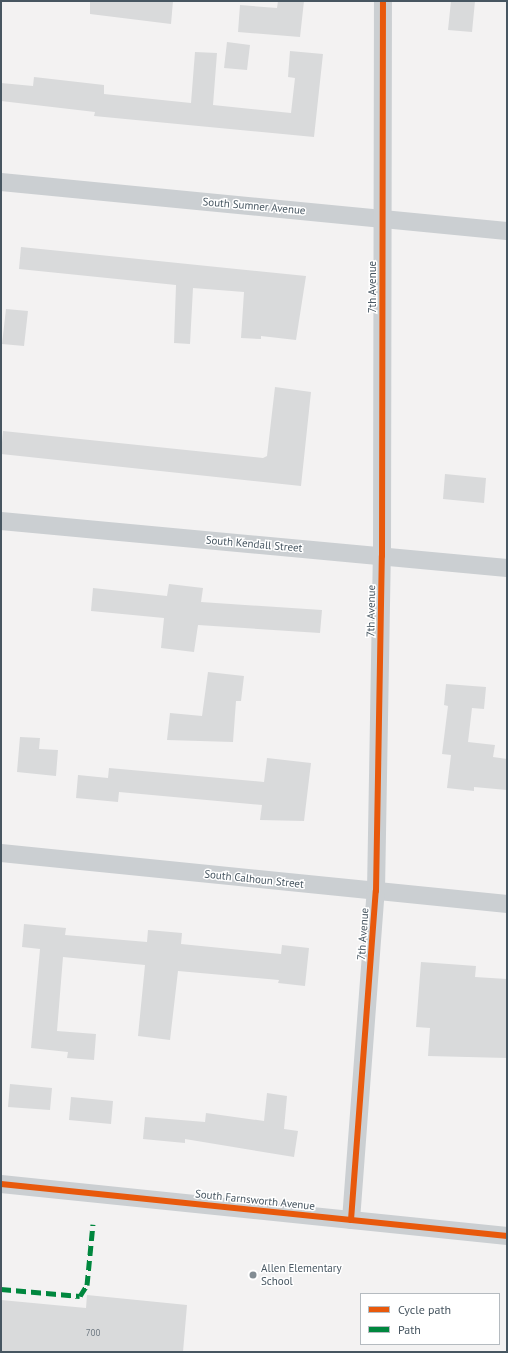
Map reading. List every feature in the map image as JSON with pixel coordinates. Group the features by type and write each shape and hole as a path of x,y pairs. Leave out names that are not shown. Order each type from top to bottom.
{"street":[{"name":"7th Avenue","path":"351,1220 376,891 382,556 383,1"},
{"name":"South Sumner Avenue","path":"1,182 507,231"},
{"name":"South Kendall Street","path":"1,521 507,568"},
{"name":"South Calhoun Street","path":"1,853 507,904"},
{"name":"South Farnsworth Avenue","path":"1,1184 507,1236"}],"building":[{"path":"90,1 173,1 171,24 90,14"},
{"path":"278,1 304,1 300,37 238,32 240,5 277,8"},
{"path":"451,1 475,1 472,32 448,30"},
{"path":"227,42 250,45 247,70 224,68"},
{"path":"290,51 323,54 314,137 94,116 95,112 1,101 1,83 33,86 34,77 104,85 104,94 191,103 195,52 217,53 213,105 291,113 295,78 288,77"},
{"path":"21,247 306,276 296,340 261,336 261,339 241,338 244,292 193,288 190,344 174,343 176,285 19,269"},
{"path":"6,309 28,311 24,346 2,344"},
{"path":"275,387 311,392 301,486 1,454 3,431 263,458 267,456"},
{"path":"445,474 486,478 484,503 443,499"},
{"path":"169,584 203,588 201,602 322,610 320,633 198,625 194,652 161,648 164,618 91,611 93,588 167,596"},
{"path":"208,672 244,676 241,701 236,701 233,742 167,740 170,713 202,716"},
{"path":"446,684 486,687 484,709 472,708 468,742 495,745 493,757 507,759 507,790 474,787 474,791 447,788 451,755 442,754 448,706 444,705"},
{"path":"20,737 40,738 39,749 58,750 56,776 17,772"},
{"path":"267,758 311,763 304,821 260,820 262,805 119,792 118,802 76,798 78,775 108,778 109,768 264,782"},
{"path":"24,924 66,928 65,935 147,942 148,930 182,933 181,944 281,954 282,945 309,948 305,986 278,983 279,980 178,971 170,1040 138,1036 145,965 63,957 57,1031 96,1034 94,1060 67,1058 68,1052 31,1048 40,949 22,947"},
{"path":"421,962 476,966 475,977 507,979 507,1058 428,1056 430,1028 416,1027"},
{"path":"10,1084 52,1088 50,1110 8,1107"},
{"path":"267,1093 287,1096 284,1129 298,1131 294,1157 185,1139 185,1143 143,1139 145,1117 205,1122 206,1113 264,1121"},
{"path":"71,1097 113,1101 111,1124 69,1120"},
{"path":"87,1295 187,1305 183,1352 1,1352 1,1300 86,1308"}],"marked path":[{"path":"1,1289 80,1296 87,1285 93,1224"}],"cycle path":[{"path":"351,1220 376,891 382,556 383,1"},
{"path":"1,1184 507,1236"}],"place":[{"name":"Allen Elementary School","path":"253,1275"}]}
